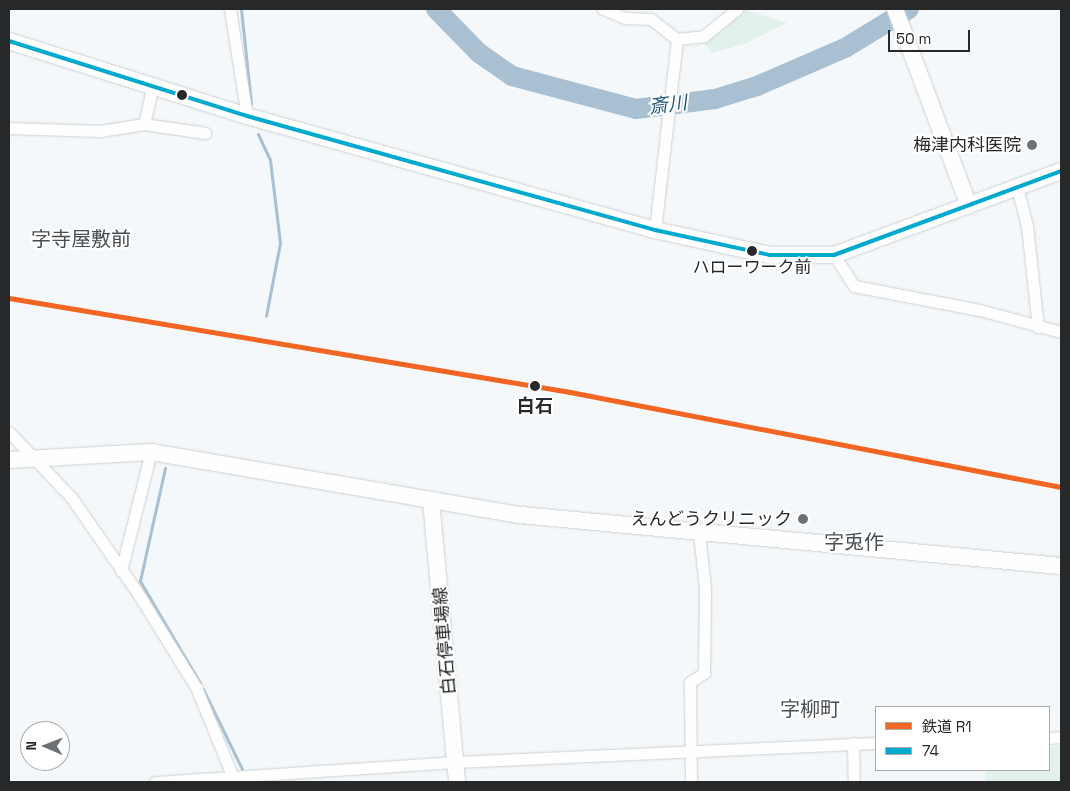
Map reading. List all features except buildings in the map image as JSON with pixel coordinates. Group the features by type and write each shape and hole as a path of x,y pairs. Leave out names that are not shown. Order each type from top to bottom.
{"street":[{"path":"230,9 247,116"},
{"path":"603,9 625,18 651,19 677,39 704,36 737,9"},
{"path":"895,9 969,206"},
{"path":"655,230 663,140 672,62 677,39"},
{"path":"9,40 152,88 247,116 655,230 770,255 834,255 1061,171"},
{"path":"144,124 152,88"},
{"path":"9,128 100,131 144,124 205,133"},
{"path":"1017,187 1028,226 1038,328"},
{"path":"834,255 854,286 980,310 1038,328 1061,332"},
{"path":"9,432 70,497 121,571 196,687 235,779"},
{"path":"121,571 151,452"},
{"path":"9,460 32,456 151,452 431,500 699,534 1061,566"},
{"name":"白石停車場線","path":"431,500 458,782"},
{"path":"691,782 690,682 704,673 705,588 699,534"},
{"path":"854,743 854,782"},
{"path":"154,782 235,779 456,762 854,743 875,744"}],"shaded area":[{"path":"743,9 787,23 747,43 712,53 704,43"},
{"path":"1061,746 1061,782 985,782 985,771 1050,771 1050,747"}],"waterway":[{"path":"241,9 251,103"},
{"name":"斎川","path":"436,9 479,53 512,76 636,109 715,99 757,86 845,48 909,9"},
{"path":"258,134 270,160 280,243 266,316"},
{"path":"165,468 140,581 200,683"},
{"path":"203,689 242,769"}],"rail line":[{"name":"R1","path":"9,298 570,392 1061,487"}],"transit line":[{"name":"74","path":"9,41 247,116 655,230 770,255 834,255 1061,171"}],"place":[{"name":"梅津内科医院","path":"1032,145"},
{"name":"ハローワーク前","path":"752,251"},
{"name":"白石","path":"535,386"},
{"name":"えんどうクリニック","path":"803,519"}],"district":[{"name":"字寺屋敷前","path":"81,239"},
{"name":"字兎作","path":"854,542"},
{"name":"字柳町","path":"810,709"}]}
